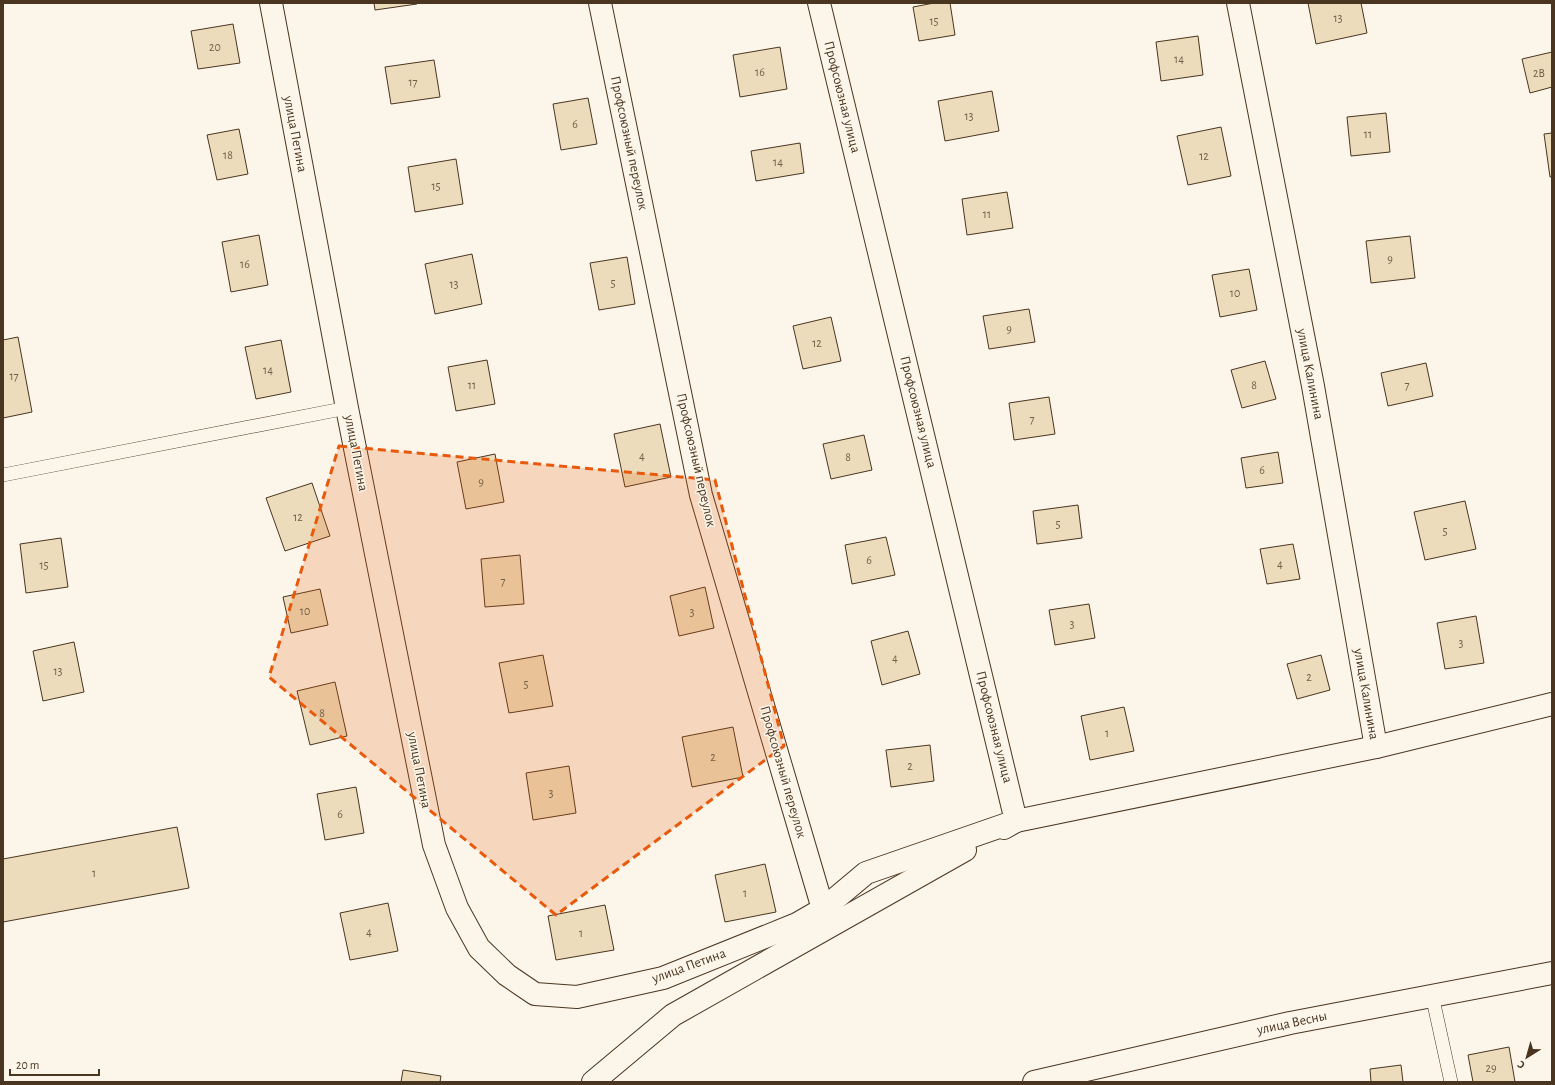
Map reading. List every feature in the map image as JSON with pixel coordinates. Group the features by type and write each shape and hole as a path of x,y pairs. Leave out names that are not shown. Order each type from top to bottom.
{"street":[{"name":"улица Петина","path":"270,3 347,408 434,845 457,908 479,948 507,975 535,994 577,997 663,978 797,924 823,909 866,873 1016,821"},
{"name":"Профсоюзный переулок","path":"600,3 701,494 823,909"},
{"name":"Профсоюзная улица","path":"819,3 1016,821"},
{"name":"улица Калинина","path":"1238,3 1313,386 1376,747"},
{"path":"593,1082 673,1015 1016,821 1376,747 1552,704"},
{"name":"улица Весны","path":"1034,1082 1290,1022 1552,973"}],"lane":[{"path":"3,475 347,408"},
{"path":"1432,995 1451,1082"}],"highlighted area":[{"path":"339,446 715,480 784,746 556,915 269,677"}],"building":[{"path":"374,3 416,3 417,4 375,10"},
{"path":"934,3 950,3 955,35 919,41 913,7"},
{"path":"1308,3 1361,3 1367,33 1316,44"},
{"path":"233,24 240,63 198,69 191,31"},
{"path":"1198,36 1203,75 1161,81 1156,42"},
{"path":"780,47 787,89 740,97 733,55"},
{"path":"1552,52 1552,87 1530,93 1522,59"},
{"path":"434,60 440,97 391,104 385,67"},
{"path":"992,91 999,131 945,141 938,101"},
{"path":"588,98 597,144 561,150 553,104"},
{"path":"1386,113 1390,152 1351,156 1347,117"},
{"path":"1221,127 1231,176 1188,185 1177,136"},
{"path":"239,129 248,174 217,180 207,135"},
{"path":"1552,133 1552,177 1550,177 1544,134"},
{"path":"800,143 804,173 756,181 751,151"},
{"path":"456,159 463,204 415,212 408,167"},
{"path":"1007,192 1013,228 967,235 962,199"},
{"path":"259,235 268,285 231,292 222,242"},
{"path":"1410,236 1415,278 1371,283 1366,241"},
{"path":"472,254 482,304 435,314 425,264"},
{"path":"627,257 635,304 599,310 590,263"},
{"path":"1249,269 1257,310 1220,317 1212,275"},
{"path":"1029,309 1035,342 989,349 983,316"},
{"path":"831,317 841,361 803,369 793,326"},
{"path":"18,337 32,412 3,418 3,340"},
{"path":"281,340 291,392 256,399 245,347"},
{"path":"487,360 495,404 456,411 448,367"},
{"path":"1265,361 1276,399 1242,408 1231,370"},
{"path":"1426,363 1433,396 1388,406 1381,373"},
{"path":"1049,397 1055,434 1014,440 1009,403"},
{"path":"660,424 671,477 625,487 614,434"},
{"path":"864,435 872,470 831,479 823,444"},
{"path":"1278,452 1283,483 1246,488 1241,458"},
{"path":"495,454 504,502 466,509 457,462"},
{"path":"312,483 330,536 285,551 266,498"},
{"path":"1465,501 1476,549 1425,560 1414,512"},
{"path":"1078,505 1082,538 1037,544 1033,511"},
{"path":"886,537 895,575 852,584 845,545"},
{"path":"61,538 68,587 26,593 20,544"},
{"path":"1293,544 1300,579 1267,584 1260,549"},
{"path":"520,555 524,604 485,607 481,559"},
{"path":"705,587 714,628 679,636 670,596"},
{"path":"320,589 328,625 291,633 283,597"},
{"path":"1089,604 1095,638 1055,645 1049,610"},
{"path":"1476,616 1484,663 1445,669 1437,623"},
{"path":"908,631 920,674 882,685 871,641"},
{"path":"74,642 84,692 43,701 33,651"},
{"path":"543,655 553,706 509,713 499,663"},
{"path":"1321,655 1330,690 1297,699 1287,664"},
{"path":"335,682 347,736 310,745 297,691"},
{"path":"1124,707 1134,751 1090,760 1081,716"},
{"path":"733,727 743,777 692,787 682,737"},
{"path":"930,745 934,781 891,787 886,750"},
{"path":"569,766 576,813 533,820 526,773"},
{"path":"356,787 364,833 325,840 317,794"},
{"path":"177,827 189,888 3,922 3,859"},
{"path":"765,864 776,912 725,922 715,875"},
{"path":"388,903 398,951 350,960 340,913"},
{"path":"605,905 614,950 556,960 548,916"},
{"path":"1509,1047 1515,1082 1473,1082 1468,1055"},
{"path":"1401,1065 1403,1082 1371,1082 1370,1069"},
{"path":"403,1070 441,1076 440,1082 401,1082"}]}
